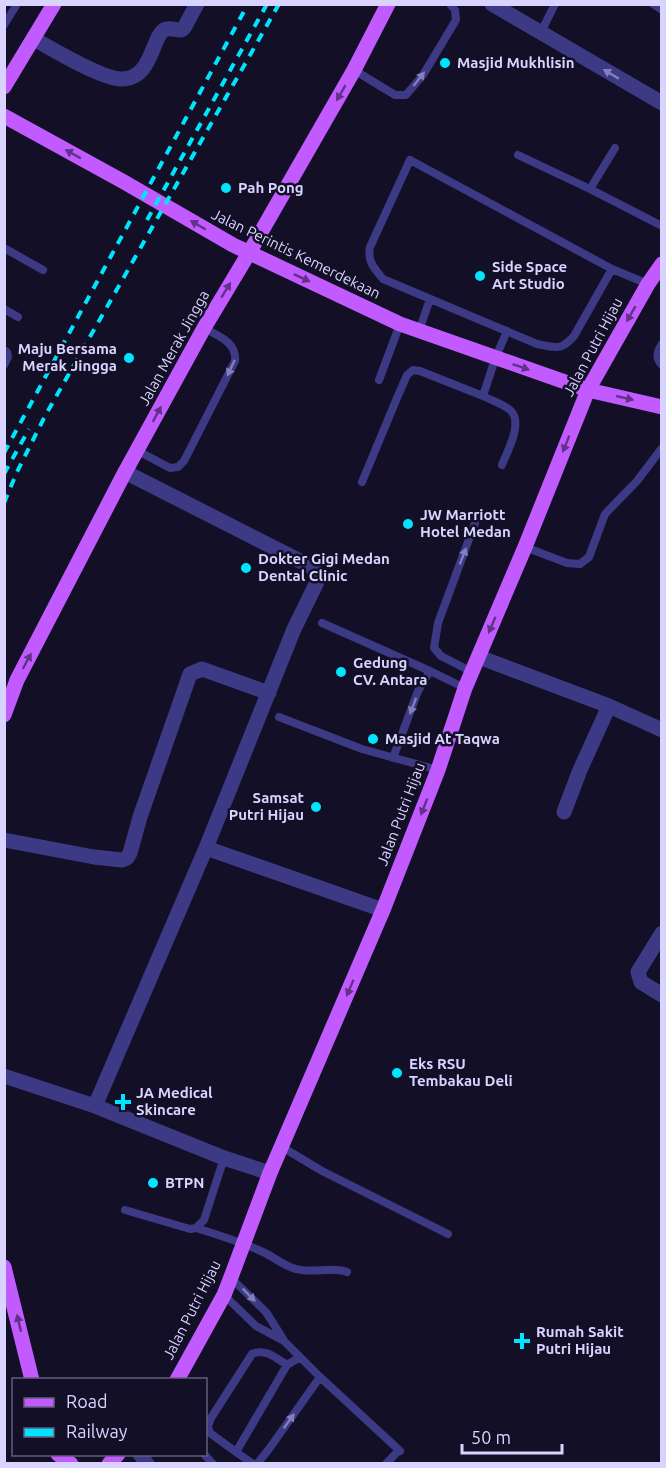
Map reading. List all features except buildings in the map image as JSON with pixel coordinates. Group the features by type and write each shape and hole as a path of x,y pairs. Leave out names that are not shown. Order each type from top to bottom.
{"main road":[{"path":"4,87 54,4"},
{"name":"Jalan Merak Jingga","path":"4,715 17,680 125,472 204,328 354,70 388,4"},
{"name":"Jalan Perintis Kemerdekaan","path":"4,116 233,245 400,324 588,390 662,407"},
{"name":"Jalan Putri Hijau","path":"178,1378 231,1278 270,1173 383,910 438,770 465,688 588,390 648,284 660,270"},
{"path":"4,1267 32,1378"}],"street":[{"path":"34,39 110,78 121,80 134,77 141,72 159,35 170,28 181,30 197,4"},
{"path":"492,4 662,103"},
{"path":"95,1106 206,848 318,575 315,570 125,472"},
{"path":"479,657 609,706 662,730"},
{"path":"4,840 94,857 122,860 127,858 190,674 202,669 269,693"},
{"path":"564,812 609,706"},
{"path":"206,848 383,910"},
{"path":"661,936 638,972 641,982 662,995"},
{"path":"4,1076 95,1106 224,1158 270,1173"}],"lane":[{"path":"4,25 17,4"},
{"path":"354,70 395,95 406,95 423,75 456,20 455,10 450,4"},
{"path":"541,32 555,4"},
{"path":"653,4 662,10"},
{"path":"590,189 615,148"},
{"path":"518,155 662,226"},
{"path":"612,269 574,336 566,345 556,348 537,344 383,279 372,265 368,255 370,246 410,160 612,269 648,284"},
{"path":"4,248 43,270"},
{"path":"418,331 430,299"},
{"path":"4,309 18,317"},
{"path":"379,380 400,324"},
{"path":"138,451 170,468 178,467 184,461 235,361 236,353 232,345 204,328"},
{"path":"483,396 507,331"},
{"path":"662,344 657,351 657,356 662,365"},
{"path":"4,350 8,357 4,365"},
{"path":"362,482 407,375 413,370 483,396 511,410 516,430 502,465"},
{"path":"525,547 567,563 580,564 589,557 605,514 637,481 662,448"},
{"path":"472,672 441,656 434,648 438,623 475,523"},
{"path":"322,623 465,688"},
{"path":"393,758 418,691 430,671"},
{"path":"279,717 362,749 438,770"},
{"path":"282,1147 322,1171 448,1234"},
{"path":"196,1228 204,1220 224,1158"},
{"path":"125,1210 190,1229 196,1228 244,1244 295,1269 340,1269 347,1272"},
{"path":"231,1278 266,1312 284,1341 400,1450 386,1464"},
{"path":"224,1294 256,1326 284,1341"},
{"path":"287,1365 265,1352 259,1351 252,1354 208,1426 210,1432 255,1464 269,1449 320,1377"},
{"path":"236,1452 287,1365 300,1357"}],"railway":[{"path":"4,453 248,4"},
{"path":"147,220 267,4"},
{"path":"4,503 45,416 279,4"},
{"path":"4,474 29,429"}],"place":[{"name":"Masjid Mukhlisin","path":"445,63"},
{"name":"Pah Pong","path":"226,188"},
{"name":"Side Space Art Studio","path":"480,276"},
{"name":"Maju Bersama Merak Jingga","path":"129,358"},
{"name":"JW Marriott Hotel Medan","path":"408,524"},
{"name":"Dokter Gigi Medan Dental Clinic","path":"246,568"},
{"name":"Gedung CV. Antara","path":"341,672"},
{"name":"Masjid At Taqwa","path":"373,739"},
{"name":"Samsat Putri Hijau","path":"316,807"},
{"name":"Eks RSU Tembakau Deli","path":"397,1073"},
{"name":"JA Medical Skincare","path":"123,1102"},
{"name":"BTPN","path":"153,1183"},
{"name":"Rumah Sakit Putri Hijau","path":"522,1341"}]}
